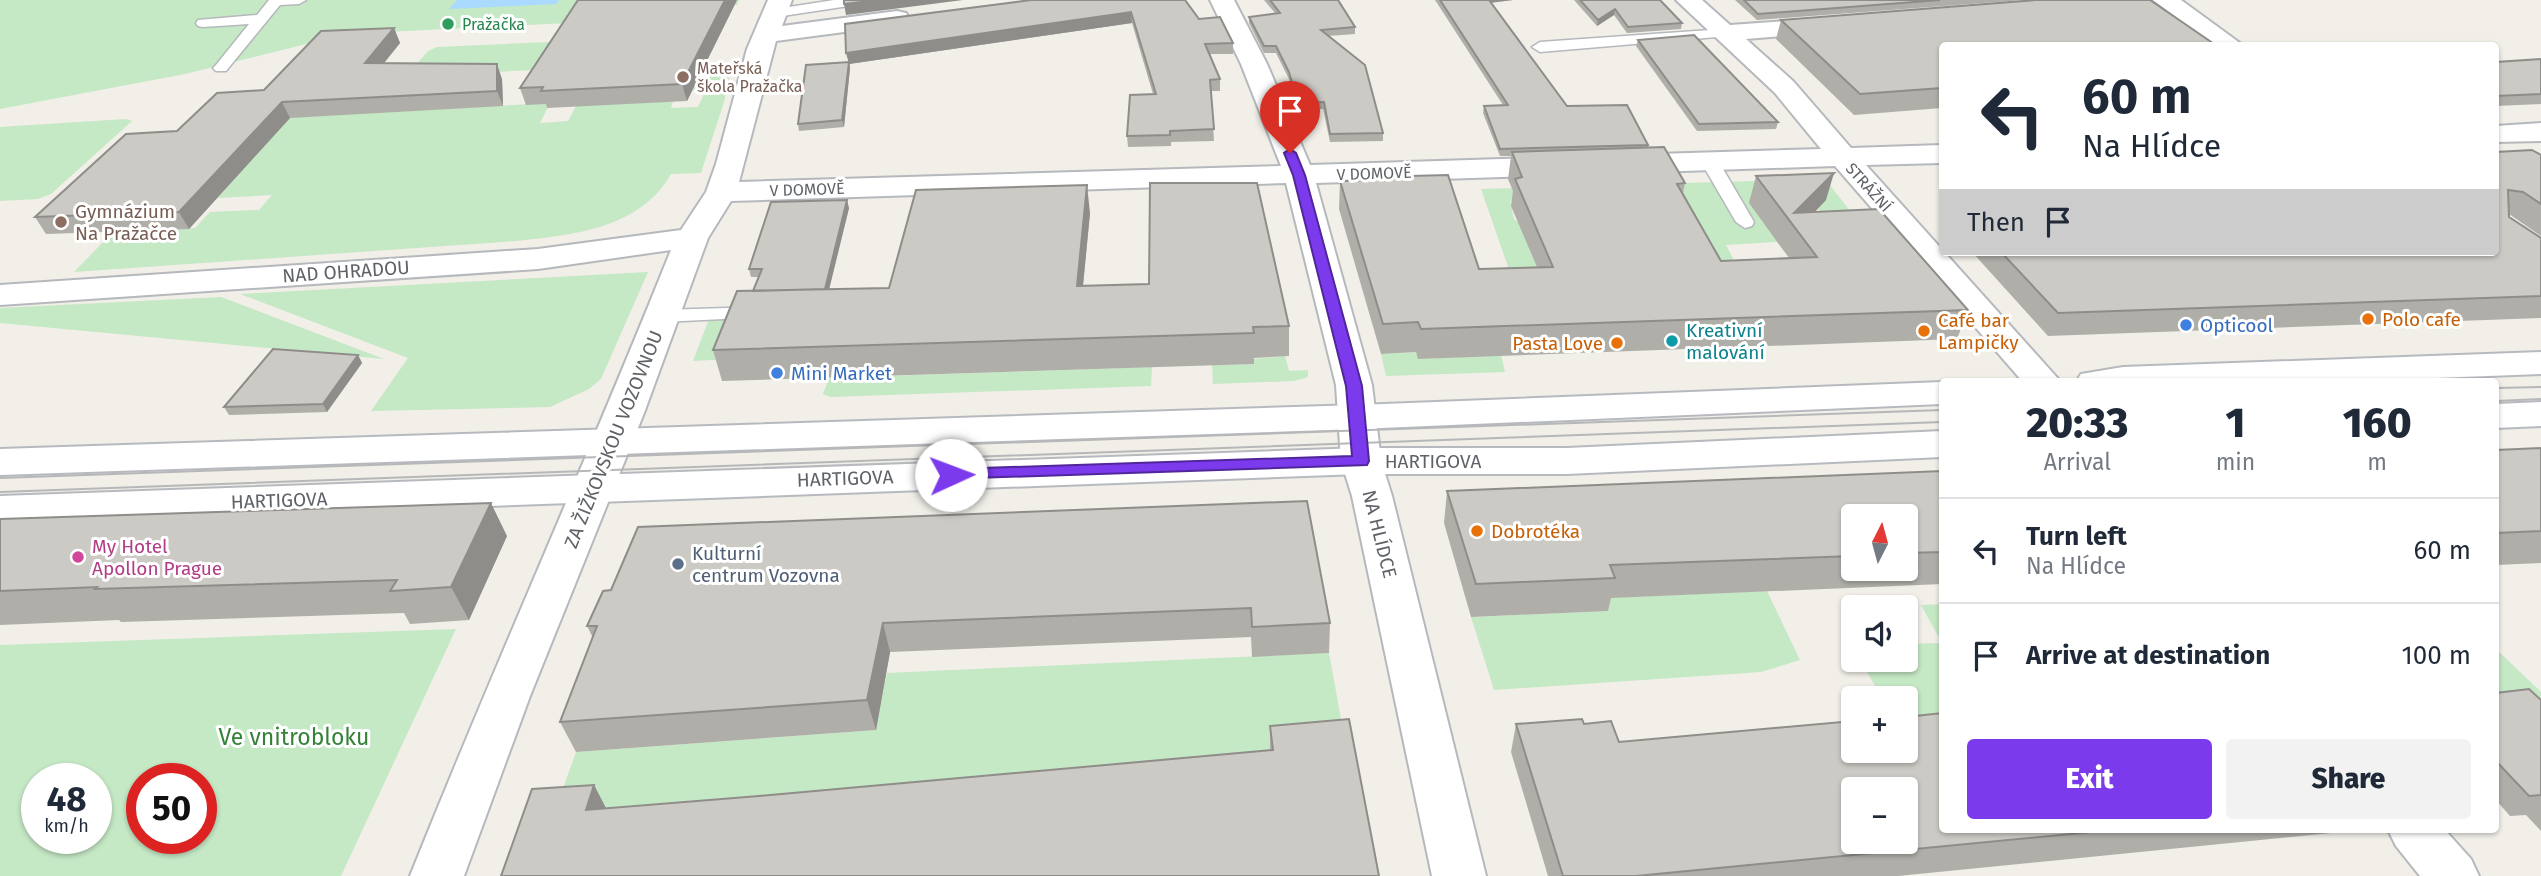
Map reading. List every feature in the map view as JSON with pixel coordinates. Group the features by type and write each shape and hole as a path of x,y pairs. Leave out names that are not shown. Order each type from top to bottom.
{"street":[{"name":"NA HLÍDCE","path":"1222,0 1254,64 1299,175 1354,386 1361,461 1459,876"},
{"name":"STRÁŽNÍ","path":"1688,0 1784,88 2039,378"},
{"path":"2165,0 2226,42"},
{"path":"774,16 914,16"},
{"name":"ZA ŽIŽKOVSKOU VOZOVNOU","path":"437,876 692,238 721,192 731,164 760,49 774,16"},
{"path":"1724,33 1848,23"},
{"path":"2499,134 2541,132"},
{"name":"V DOMOVĚ","path":"721,192 1299,175 1671,173 1710,162 1939,154"},
{"name":"NAD OHRADOU","path":"0,295 538,259 692,238"},
{"path":"2123,378 2541,363"},
{"path":"0,462 1358,417 1939,393"},
{"path":"2499,416 2541,414"},
{"name":"HARTIGOVA","path":"0,510 1361,461 1567,461 1939,444"},
{"path":"2416,833 2452,876"}],"lane":[{"path":"221,68 276,1 299,0"},
{"path":"774,16 862,0"},
{"path":"203,23 262,19"},
{"path":"1540,47 1724,33"},
{"path":"1710,162 1745,222"},
{"path":"663,316 780,312"}],"green space":[{"path":"0,0 739,0 737,5 730,5 728,15 347,34 185,74 0,109"},
{"path":"572,41 554,69 417,76 409,73 428,51 437,47"},
{"path":"732,63 724,102 701,173 671,174 658,192 642,207 603,226 559,236 516,241 74,272 111,234 195,228 210,212 259,210 272,195 218,198 292,112 347,114 550,103 540,123 568,121 576,106 673,101 671,108 698,107 706,90 693,90 706,64"},
{"path":"126,119 132,121 51,194 38,199 0,201 0,127"},
{"path":"1825,179 1870,236 1824,217 1818,209 1820,207 1750,203 1764,224 1792,241 1726,245 1741,273 1513,281 1481,189","holes":["1670,195 1518,222 1514,219 1510,201"]},
{"path":"648,272 601,379 589,389 550,407 371,411 408,358 240,294"},
{"path":"221,297 384,359 0,323 0,308"},
{"path":"748,317 731,359 693,361 709,319"},
{"path":"1416,352 1419,359 1501,355 1505,372 1386,376 1381,354"},
{"path":"1285,356 1289,371 1308,370 1308,377 1294,381 1213,384 1212,365 1254,364 1254,359"},
{"path":"1152,367 1151,386 830,397 823,394 829,378"},
{"path":"1767,591 1800,660 1761,672 1494,690 1471,617 1607,611 1603,598"},
{"path":"1939,604 1939,638 1921,605"},
{"name":"Ve vnitrobloku","path":"456,629 341,876 0,876 0,645"},
{"path":"1939,643 1939,719 1918,721 1918,686 1875,686 1867,672 1918,672 1918,644"},
{"path":"2499,652 2541,692 2541,719 2499,712"},
{"path":"1329,653 1347,752 551,822 576,752 875,730 887,673"}],"water":[{"path":"457,0 559,0 556,4 449,9"}],"building":[{"path":"578,0 725,0 682,84 541,91 543,87 520,88"},
{"path":"844,0 879,0 844,4"},
{"path":"1031,0 1185,0 1199,19 1220,17 1233,43 1205,44 1220,79 1210,80 1214,129 1170,131 1170,135 1127,136 1130,95 1156,94 1131,12 846,53 845,24"},
{"path":"1270,0 1338,0 1355,27 1321,30 1365,65 1383,133 1330,134 1324,102 1298,103 1289,72 1276,46 1264,46 1249,17 1280,13"},
{"path":"1440,0 1489,0 1567,106 1627,105 1648,145 1500,149 1484,106 1508,105"},
{"path":"1580,0 1660,0 1682,23 1628,27 1615,9 1598,20"},
{"path":"1744,0 1940,0 1758,14"},
{"path":"2036,0 2150,0 2211,42 1939,42 1939,88 1860,94 1781,20"},
{"path":"394,28 365,63 497,64 497,91 282,102 179,212 35,217 126,134 177,131 217,93 264,90 321,31"},
{"path":"1694,35 1778,122 1699,124 1638,40"},
{"path":"2541,59 2541,94 2499,96 2499,62"},
{"path":"849,62 842,120 798,124 806,65"},
{"path":"1664,147 1685,183 1677,184 1721,261 1817,257 1756,176 1834,173 1794,213 1879,209 1968,310 1421,329 1418,322 1383,324 1340,181 1370,180 1370,177 1448,175 1479,269 1553,267 1515,179 1522,177 1512,152"},
{"path":"2532,150 2541,155 2541,204 2523,192 2508,190 2509,217 2541,238 2541,296 2058,313 2005,256 2499,256 2499,152"},
{"path":"1150,183 1257,183 1289,326 1253,327 1254,333 713,350 737,291 889,288 916,190 1087,185 1077,286 1149,284"},
{"path":"847,200 825,289 753,291 762,269 749,269 771,202"},
{"path":"273,349 358,355 323,404 224,407"},
{"path":"2541,448 2541,531 2499,533 2499,450"},
{"path":"1939,471 1939,552 1918,553 1918,504 1841,504 1841,556 1610,565 1615,578 1476,584 1447,491"},
{"path":"1307,501 1330,623 1252,627 1251,608 883,623 867,700 560,722 597,626 587,626 603,591 611,590 638,527"},
{"path":"491,503 451,587 390,591 397,580 0,591 0,519"},
{"path":"2529,689 2541,700 2541,795 2529,796 2499,764 2499,693"},
{"path":"1939,713 1939,833 2081,833 1918,849 1918,777 1841,777 1841,854 1864,854 1636,876 1563,876 1516,724 1582,719 1584,724 1611,721 1619,742 1841,722 1841,763 1918,763 1918,716"},
{"path":"1349,719 1379,876 501,876 532,789 594,785 586,810 759,796 1273,750 1270,726"}],"tram line":[{"path":"2499,388 2541,387"},
{"path":"2499,401 2541,399"},
{"path":"0,478 1939,410"},
{"path":"0,492 1939,422"}],"place":[{"name":"Pražačka","path":"448,24"},
{"name":"Mateřská škola Pražačka","path":"683,77"},
{"name":"Gymnázium Na Pražačce","path":"61,222"},
{"name":"Polo cafe","path":"2368,319"},
{"name":"Opticool","path":"2186,325"},
{"name":"Café bar Lampičky","path":"1924,331"},
{"name":"Kreativní malování","path":"1672,341"},
{"name":"Pasta Love","path":"1617,343"},
{"name":"Mini Market","path":"777,373"},
{"name":"Dobrotéka","path":"1477,531"},
{"name":"My Hotel Apollon Prague","path":"78,557"},
{"name":"Kulturní centrum Vozovna","path":"678,564"}],"route":[{"path":"951,475 1361,461 1354,386 1299,175 1290,153"}]}
